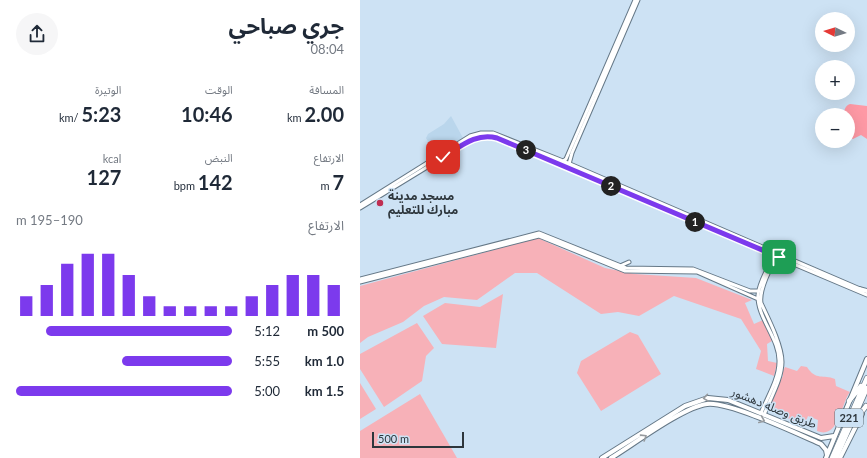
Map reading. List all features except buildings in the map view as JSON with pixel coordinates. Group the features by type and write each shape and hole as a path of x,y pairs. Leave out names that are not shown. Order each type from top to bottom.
{"highway":[{"path":"849,401 866,379"},
{"name":"221","path":"829,457 866,379"},
{"name":"221","path":"836,458 867,388"},
{"path":"848,432 867,406"}],"main road":[{"path":"860,289 867,293"},
{"path":"829,457 834,436 867,359"},
{"path":"863,368 867,362"},
{"name":"طريق وصله دهشور","path":"602,458 685,406 708,398 728,400 821,438 834,436"},
{"name":"طريق وصله دهشور","path":"611,458 696,407 718,404 742,411 818,443 825,448 829,457"},
{"path":"840,458 867,406"},
{"path":"661,421 664,425"},
{"path":"654,425 656,430"},
{"path":"818,443 821,438"}],"street":[{"path":"563,161 566,160 636,1"},
{"path":"569,164 572,152 615,49"},
{"path":"360,208 403,180 480,136 497,138 563,161 595,177"},
{"path":"541,154 867,293"},
{"path":"360,205 381,194"},
{"path":"360,281 491,246 539,236 630,271 697,272 758,299"},
{"path":"581,252 620,266 635,269 693,269 750,292 759,291"},
{"path":"776,255 860,289"},
{"path":"762,414 781,368 779,351 758,299 759,291 776,255"},
{"path":"766,318 761,293 776,255"},
{"path":"620,266 629,262 635,269"}],"shaded area":[{"path":"848,105 867,106 867,139 861,135 855,138 855,108 846,108"},
{"path":"451,116 463,138 438,153 435,153 426,138 428,134 444,124"},
{"path":"538,238 605,268 635,274 696,278 752,300 745,303 754,324 763,320 772,341 767,344 768,361 777,363 774,376 756,369 761,351 741,319 674,296 639,316 618,312 601,314 537,273 515,273 477,300 444,297 424,306 403,322 368,337 360,343 360,286"},
{"path":"503,294 496,348 442,344 423,316 445,303 480,307"},
{"path":"417,323 434,348 426,356 422,381 384,407 360,369 360,354"},
{"path":"630,332 638,335 661,374 601,411 577,373 581,361"},
{"path":"801,366 807,367 817,376 835,379 836,386 850,392 835,426 830,430 824,432 817,431 818,420 808,416 804,426 769,409 779,385 778,384 783,376 782,373 785,367 797,371"},
{"path":"360,383 376,409 360,419"},
{"path":"420,394 457,458 360,458 360,431"}],"place":[{"name":"مسجد مدينة مبارك للتعليم","path":"380,203"}],"route":[{"path":"443,157 480,136 497,138 779,257"}]}
